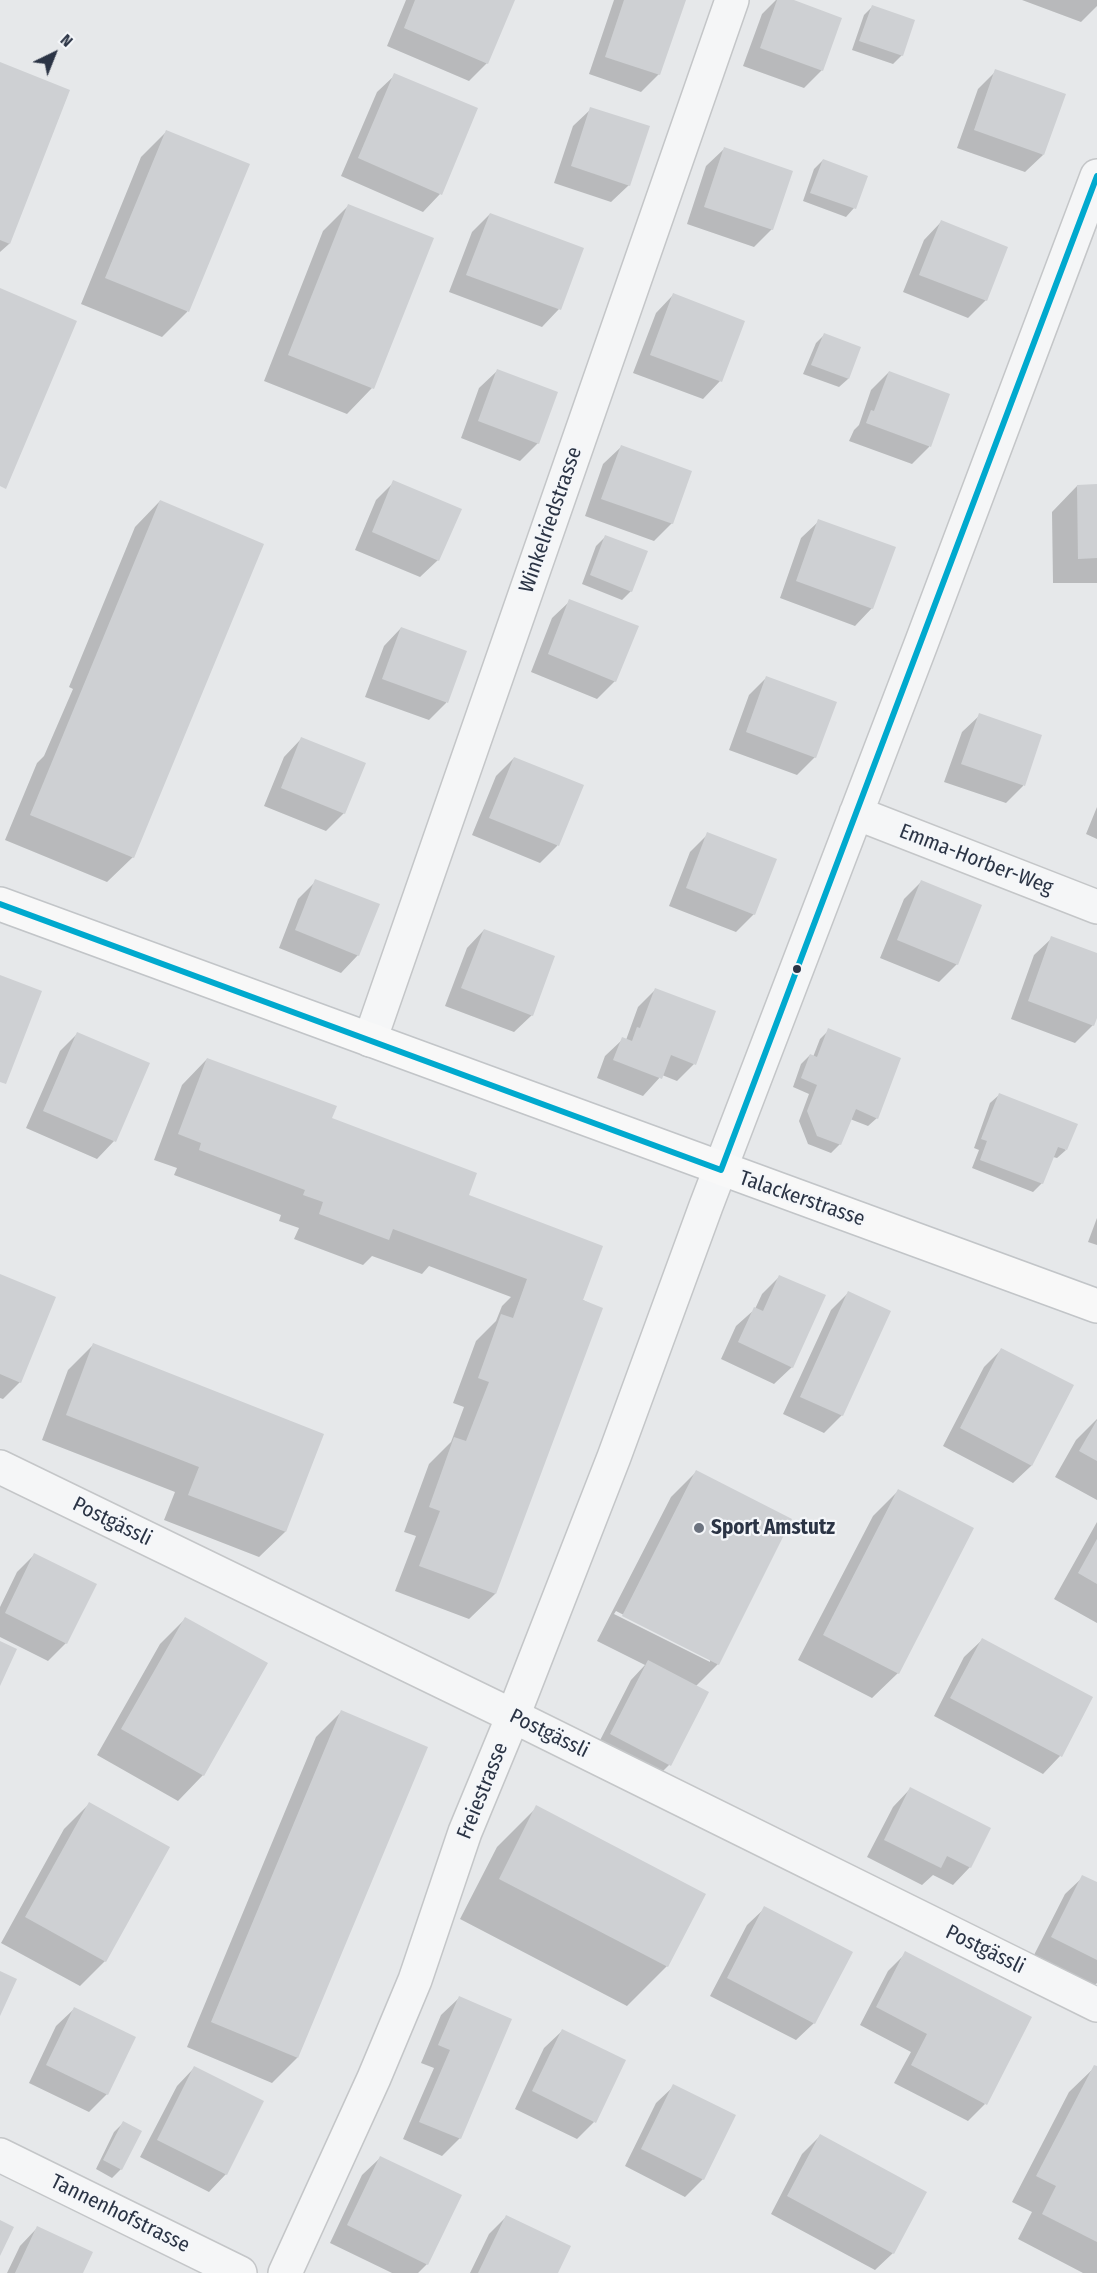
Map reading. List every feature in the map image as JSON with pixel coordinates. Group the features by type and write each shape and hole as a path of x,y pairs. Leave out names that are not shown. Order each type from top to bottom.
{"main road":[{"name":"Talackerstrasse","path":"0,904 720,1170 1097,1306"}],"street":[{"name":"Winkelriedstrasse","path":"369,1040 732,0"},
{"name":"Freiestrasse","path":"285,2273 416,1980 465,1832 614,1458 720,1170 1097,176"},
{"name":"Emma-Horber-Weg","path":"856,813 1097,907"},
{"name":"Postgässli","path":"0,1467 513,1716 1097,2005"},
{"name":"Tannenhofstrasse","path":"0,2155 240,2273"}],"building":[{"path":"415,0 515,0 488,64 404,28"},
{"path":"624,0 686,0 660,75 605,57"},
{"path":"777,0 794,0 842,18 823,71 760,48"},
{"path":"872,5 915,20 903,56 859,41"},
{"path":"0,62 70,90 10,244 0,240"},
{"path":"995,69 1066,94 1044,155 974,130"},
{"path":"394,73 478,108 442,195 358,158"},
{"path":"590,107 650,126 630,186 571,166"},
{"path":"166,130 250,164 189,312 105,278"},
{"path":"724,147 793,171 773,230 704,207"},
{"path":"823,159 868,176 856,209 810,193"},
{"path":"348,204 434,238 374,389 288,355"},
{"path":"490,213 584,248 561,310 466,275"},
{"path":"941,220 1008,247 987,301 919,275"},
{"path":"0,288 77,321 6,489 0,486"},
{"path":"673,293 745,321 722,382 650,355"},
{"path":"824,333 861,347 849,379 811,365"},
{"path":"497,369 558,392 539,444 478,421"},
{"path":"889,371 950,394 931,447 866,423 871,410 874,411"},
{"path":"621,445 692,471 673,524 601,499"},
{"path":"393,480 462,509 439,561 372,532"},
{"path":"1097,484 1097,558 1078,559 1077,485"},
{"path":"160,500 264,544 134,858 30,815"},
{"path":"818,519 896,547 873,609 796,581"},
{"path":"605,535 648,551 632,592 590,575"},
{"path":"569,599 639,626 616,682 548,654"},
{"path":"401,627 467,651 448,703 382,679"},
{"path":"766,676 837,702 816,758 746,732"},
{"path":"979,713 1042,735 1025,786 961,764"},
{"path":"301,737 366,763 345,814 281,788"},
{"path":"514,757 584,785 559,846 489,818"},
{"path":"707,832 777,859 755,915 686,888"},
{"path":"315,879 380,904 359,956 295,930"},
{"path":"921,880 982,905 958,965 897,940"},
{"path":"484,929 555,956 533,1016 461,988"},
{"path":"1051,936 1097,953 1097,1018 1094,1026 1028,1001"},
{"path":"0,975 42,991 6,1084 0,1082"},
{"path":"655,988 716,1011 696,1065 671,1055 662,1079 613,1060 622,1037 632,1041 637,1027 640,1028"},
{"path":"828,1028 901,1058 878,1119 856,1109 841,1145 817,1136 807,1111 817,1085 801,1078 810,1054 817,1057"},
{"path":"77,1032 150,1063 116,1142 43,1111"},
{"path":"207,1058 337,1106 332,1118 477,1173 469,1195 603,1246 583,1300 603,1308 496,1594 419,1566 440,1511 429,1507 454,1437 466,1441 489,1382 478,1378 501,1314 513,1318 527,1279 393,1229 389,1240 319,1214 323,1202 303,1195 305,1190 199,1150 201,1143 178,1134"},
{"path":"999,1093 1078,1124 1067,1150 1058,1147 1043,1184 980,1160 987,1141 981,1139"},
{"path":"0,1274 56,1297 21,1383 0,1374"},
{"path":"779,1275 826,1295 793,1368 738,1342 754,1307 763,1311"},
{"path":"848,1291 891,1311 843,1416 800,1397"},
{"path":"93,1343 324,1434 286,1532 188,1495 199,1467 66,1415"},
{"path":"1001,1348 1074,1385 1032,1466 960,1428"},
{"path":"1097,1420 1097,1461 1079,1451"},
{"path":"696,1470 792,1519 719,1665 622,1616"},
{"path":"898,1489 974,1528 899,1674 823,1635"},
{"path":"1097,1539 1097,1584 1078,1573"},
{"path":"34,1553 97,1584 67,1644 5,1613"},
{"path":"185,1617 268,1663 204,1776 121,1729"},
{"path":"982,1638 1093,1697 1062,1757 950,1698"},
{"path":"0,1641 17,1649 0,1686"},
{"path":"648,1660 709,1692 671,1766 610,1734"},
{"path":"341,1710 428,1747 298,2058 211,2022"},
{"path":"910,1787 991,1828 971,1868 947,1856 941,1868 884,1840"},
{"path":"89,1802 170,1847 106,1962 25,1917"},
{"path":"536,1805 706,1894 668,1967 499,1879"},
{"path":"1082,1875 1097,1882 1097,1960 1051,1937"},
{"path":"764,1906 853,1952 815,2024 727,1978"},
{"path":"905,1951 1032,2017 987,2105 911,2065 927,2034 876,2007"},
{"path":"0,1971 17,1979 0,2016"},
{"path":"459,1996 512,2019 461,2139 419,2122 450,2050 438,2045"},
{"path":"74,2007 136,2037 108,2095 46,2065"},
{"path":"562,2029 626,2060 596,2123 532,2091"},
{"path":"1094,2065 1097,2066 1097,2242 1042,2214 1056,2186 1036,2176"},
{"path":"194,2066 264,2101 227,2175 157,2140"},
{"path":"673,2084 736,2115 704,2180 641,2149"},
{"path":"123,2121 142,2131 122,2170 103,2160"},
{"path":"820,2134 927,2192 894,2254 787,2196"},
{"path":"380,2156 462,2195 428,2265 347,2225"},
{"path":"506,2215 571,2246 558,2273 478,2273"},
{"path":"0,2220 14,2227 0,2256"},
{"path":"37,2226 93,2252 83,2273 15,2273"}],"transit line":[{"path":"721,1170 1097,176"},
{"path":"0,904 721,1170"}],"place":[{"name":"Sport Amstutz","path":"699,1528"}]}
